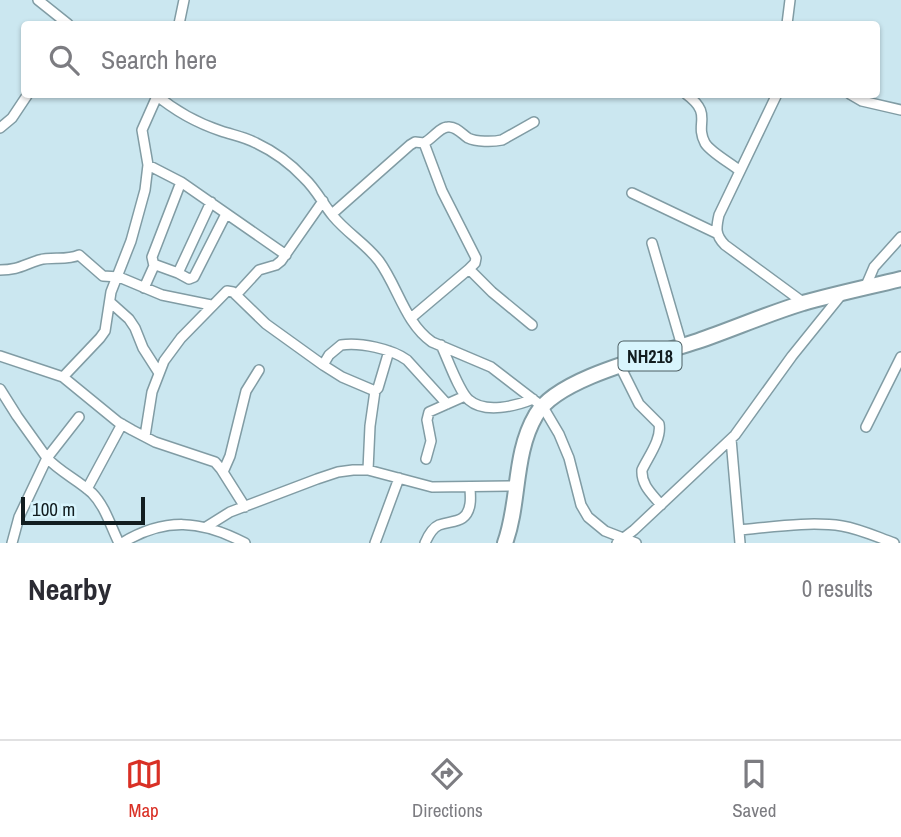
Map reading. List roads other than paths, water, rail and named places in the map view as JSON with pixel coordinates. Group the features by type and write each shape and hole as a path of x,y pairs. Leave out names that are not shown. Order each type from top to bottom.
{"highway":[{"name":"NH218","path":"505,543 519,462 537,413 538,403 550,399 573,384 620,366 804,303 901,279"}],"street":[{"path":"38,0 63,21"},
{"path":"180,21 184,0"},
{"path":"787,21 790,0"},
{"path":"0,128 12,118 26,98"},
{"path":"63,377 105,331 111,292 131,241 145,190 148,165 142,130 156,98"},
{"path":"162,98 195,120 267,149 304,177 347,231 381,264 411,318 427,338 491,367 538,403 553,422 569,458 587,517 620,540 636,543"},
{"path":"690,98 701,108 703,114 702,131 705,144 740,171"},
{"path":"716,233 719,215 775,98"},
{"path":"857,98 901,110"},
{"path":"332,214 410,145 415,142 424,143 444,127 450,126 473,140 497,141 534,122"},
{"path":"411,318 469,269 476,258 442,191 424,143"},
{"path":"148,165 181,181 286,255"},
{"path":"144,288 154,266 152,257 181,181"},
{"path":"632,193 716,233 725,244 804,303"},
{"path":"236,295 259,270 276,265 286,255 323,201"},
{"path":"178,273 211,202"},
{"path":"154,266 159,265 190,279 194,277 226,214"},
{"path":"864,288 874,267 901,237"},
{"path":"652,243 682,346"},
{"path":"0,270 14,270 39,260 79,255 103,276 116,277 162,295 211,305"},
{"path":"469,269 532,325"},
{"path":"145,436 152,391 164,361 181,338 227,291 236,295 266,324 323,365 342,377 375,391"},
{"path":"620,540 731,439 747,421 792,356 843,293"},
{"path":"110,302 129,319 159,373"},
{"path":"323,365 335,348 341,345 354,344 399,354 447,404"},
{"path":"441,345 465,396 474,404 493,408 538,403"},
{"path":"368,470 375,391 389,351"},
{"path":"0,356 63,377 122,424 145,436 215,462 245,506"},
{"path":"866,427 901,357"},
{"path":"620,366 639,404 661,428 641,475 642,482 661,505"},
{"path":"223,472 230,456 246,391 259,370"},
{"path":"0,389 47,458 98,501 120,543 163,526 185,524 225,533 245,543"},
{"path":"426,458 431,441 427,415 431,410 465,396"},
{"path":"12,543 19,517 47,458 79,417"},
{"path":"87,489 122,424"},
{"path":"731,439 740,543"},
{"path":"206,527 245,506 338,472 368,470 432,487 516,486"},
{"path":"375,543 399,478"},
{"path":"425,543 433,529 439,525 456,522 464,517 470,504 470,487"},
{"path":"739,530 805,525 839,526 894,543"}]}
